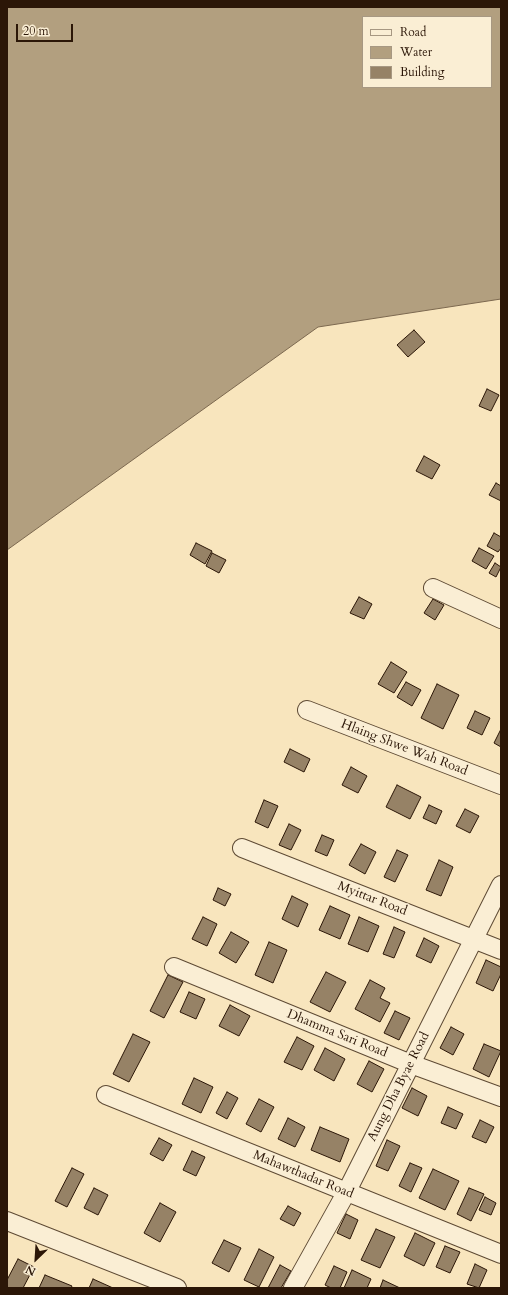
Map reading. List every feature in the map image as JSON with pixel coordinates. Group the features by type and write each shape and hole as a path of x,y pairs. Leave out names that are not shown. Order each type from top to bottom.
{"street":[{"path":"434,588 501,619"},
{"name":"Hlaing Shwe Wah Road","path":"307,710 501,785"},
{"name":"Myittar Road","path":"242,848 501,950"},
{"name":"Aung Dha Byae Road","path":"293,1288 346,1193 501,885"},
{"name":"Dhamma Sari Road","path":"174,967 411,1064 501,1097"},
{"name":"Mahawthadar Road","path":"106,1095 346,1193 501,1254"},
{"path":"7,1221 177,1288"}],"water":[{"path":"7,7 501,7 501,299 318,327 7,550"}],"building":[{"path":"414,330 425,342 408,357 397,345"},
{"path":"487,389 499,395 491,411 479,406"},
{"path":"424,456 440,465 432,479 416,471"},
{"path":"496,483 501,486 501,501 489,495"},
{"path":"494,533 501,537 501,548 498,552 487,546"},
{"path":"196,543 212,551 205,564 190,555"},
{"path":"479,548 494,556 486,569 472,561"},
{"path":"212,553 226,560 219,573 206,566"},
{"path":"495,563 501,567 496,577 489,573"},
{"path":"359,597 372,604 364,619 350,613"},
{"path":"433,599 444,605 435,620 424,613"},
{"path":"391,662 407,672 394,693 378,684"},
{"path":"406,682 421,690 412,706 397,697"},
{"path":"437,684 459,695 443,729 421,718"},
{"path":"475,711 490,718 482,735 467,728"},
{"path":"501,729 501,747 494,743"},
{"path":"290,749 310,759 304,772 284,762"},
{"path":"351,767 367,776 358,793 342,785"},
{"path":"397,785 421,797 410,819 386,807"},
{"path":"264,800 278,806 268,828 255,822"},
{"path":"429,805 442,811 436,824 423,818"},
{"path":"465,809 479,816 470,833 456,826"},
{"path":"289,824 301,830 291,850 279,845"},
{"path":"322,835 334,840 327,856 315,851"},
{"path":"361,844 376,852 365,874 349,865"},
{"path":"397,850 408,855 395,882 384,877"},
{"path":"439,860 453,867 441,896 426,890"},
{"path":"218,888 231,894 225,906 213,900"},
{"path":"292,896 308,904 298,927 282,919"},
{"path":"330,906 350,915 340,939 319,930"},
{"path":"203,917 217,924 207,946 192,939"},
{"path":"359,917 379,926 368,952 348,944"},
{"path":"394,927 405,932 394,958 383,954"},
{"path":"231,932 249,942 236,963 219,953"},
{"path":"424,938 439,946 431,963 416,956"},
{"path":"269,942 287,950 273,983 255,975"},
{"path":"486,960 501,967 501,974 493,991 476,983"},
{"path":"326,972 346,982 330,1012 310,1002"},
{"path":"168,975 183,982 164,1018 150,1011"},
{"path":"370,980 385,988 380,998 390,1003 380,1022 355,1009"},
{"path":"189,992 205,999 196,1019 180,1012"},
{"path":"230,1005 250,1016 239,1036 219,1026"},
{"path":"395,1011 410,1018 399,1040 384,1033"},
{"path":"451,1027 464,1034 453,1055 440,1048"},
{"path":"133,1034 150,1042 129,1082 113,1074"},
{"path":"297,1037 314,1046 302,1070 284,1062"},
{"path":"484,1044 501,1051 489,1077 473,1069"},
{"path":"325,1048 345,1059 334,1081 314,1070"},
{"path":"369,1061 384,1069 372,1092 357,1084"},
{"path":"194,1078 213,1087 201,1113 182,1104"},
{"path":"412,1088 427,1096 418,1116 402,1108"},
{"path":"227,1092 238,1098 227,1119 216,1113"},
{"path":"259,1099 274,1107 261,1132 246,1124"},
{"path":"448,1107 463,1114 456,1129 441,1123"},
{"path":"288,1118 305,1127 295,1147 278,1139"},
{"path":"480,1120 494,1127 486,1143 472,1137"},
{"path":"320,1127 349,1139 340,1162 311,1150"},
{"path":"159,1138 172,1145 163,1161 150,1154"},
{"path":"387,1140 400,1146 388,1171 376,1166"},
{"path":"192,1151 205,1157 196,1176 183,1170"},
{"path":"410,1163 422,1168 411,1192 399,1186"},
{"path":"72,1168 84,1174 67,1207 55,1201"},
{"path":"433,1169 459,1181 445,1210 419,1198"},
{"path":"94,1188 108,1195 98,1215 84,1208"},
{"path":"469,1188 484,1194 471,1221 457,1214"},
{"path":"485,1197 496,1203 491,1215 479,1210"},
{"path":"160,1203 176,1212 160,1242 144,1233"},
{"path":"288,1206 301,1213 294,1226 280,1219"},
{"path":"346,1214 358,1220 350,1239 337,1233"},
{"path":"376,1229 395,1237 380,1268 361,1260"},
{"path":"415,1233 435,1243 424,1266 404,1256"},
{"path":"224,1240 241,1248 229,1272 212,1263"},
{"path":"445,1246 460,1252 450,1273 436,1267"},
{"path":"259,1249 274,1257 259,1287 244,1280"},
{"path":"18,1259 34,1267 23,1288 7,1288 7,1280"},
{"path":"475,1264 487,1270 479,1288 467,1284"},
{"path":"280,1265 291,1271 281,1288 268,1288"},
{"path":"334,1266 347,1272 340,1288 331,1288 325,1285"},
{"path":"352,1270 371,1279 367,1288 344,1288"},
{"path":"45,1275 72,1286 71,1288 39,1288"},
{"path":"93,1279 113,1288 89,1288"},
{"path":"383,1280 400,1288 380,1288"}]}
